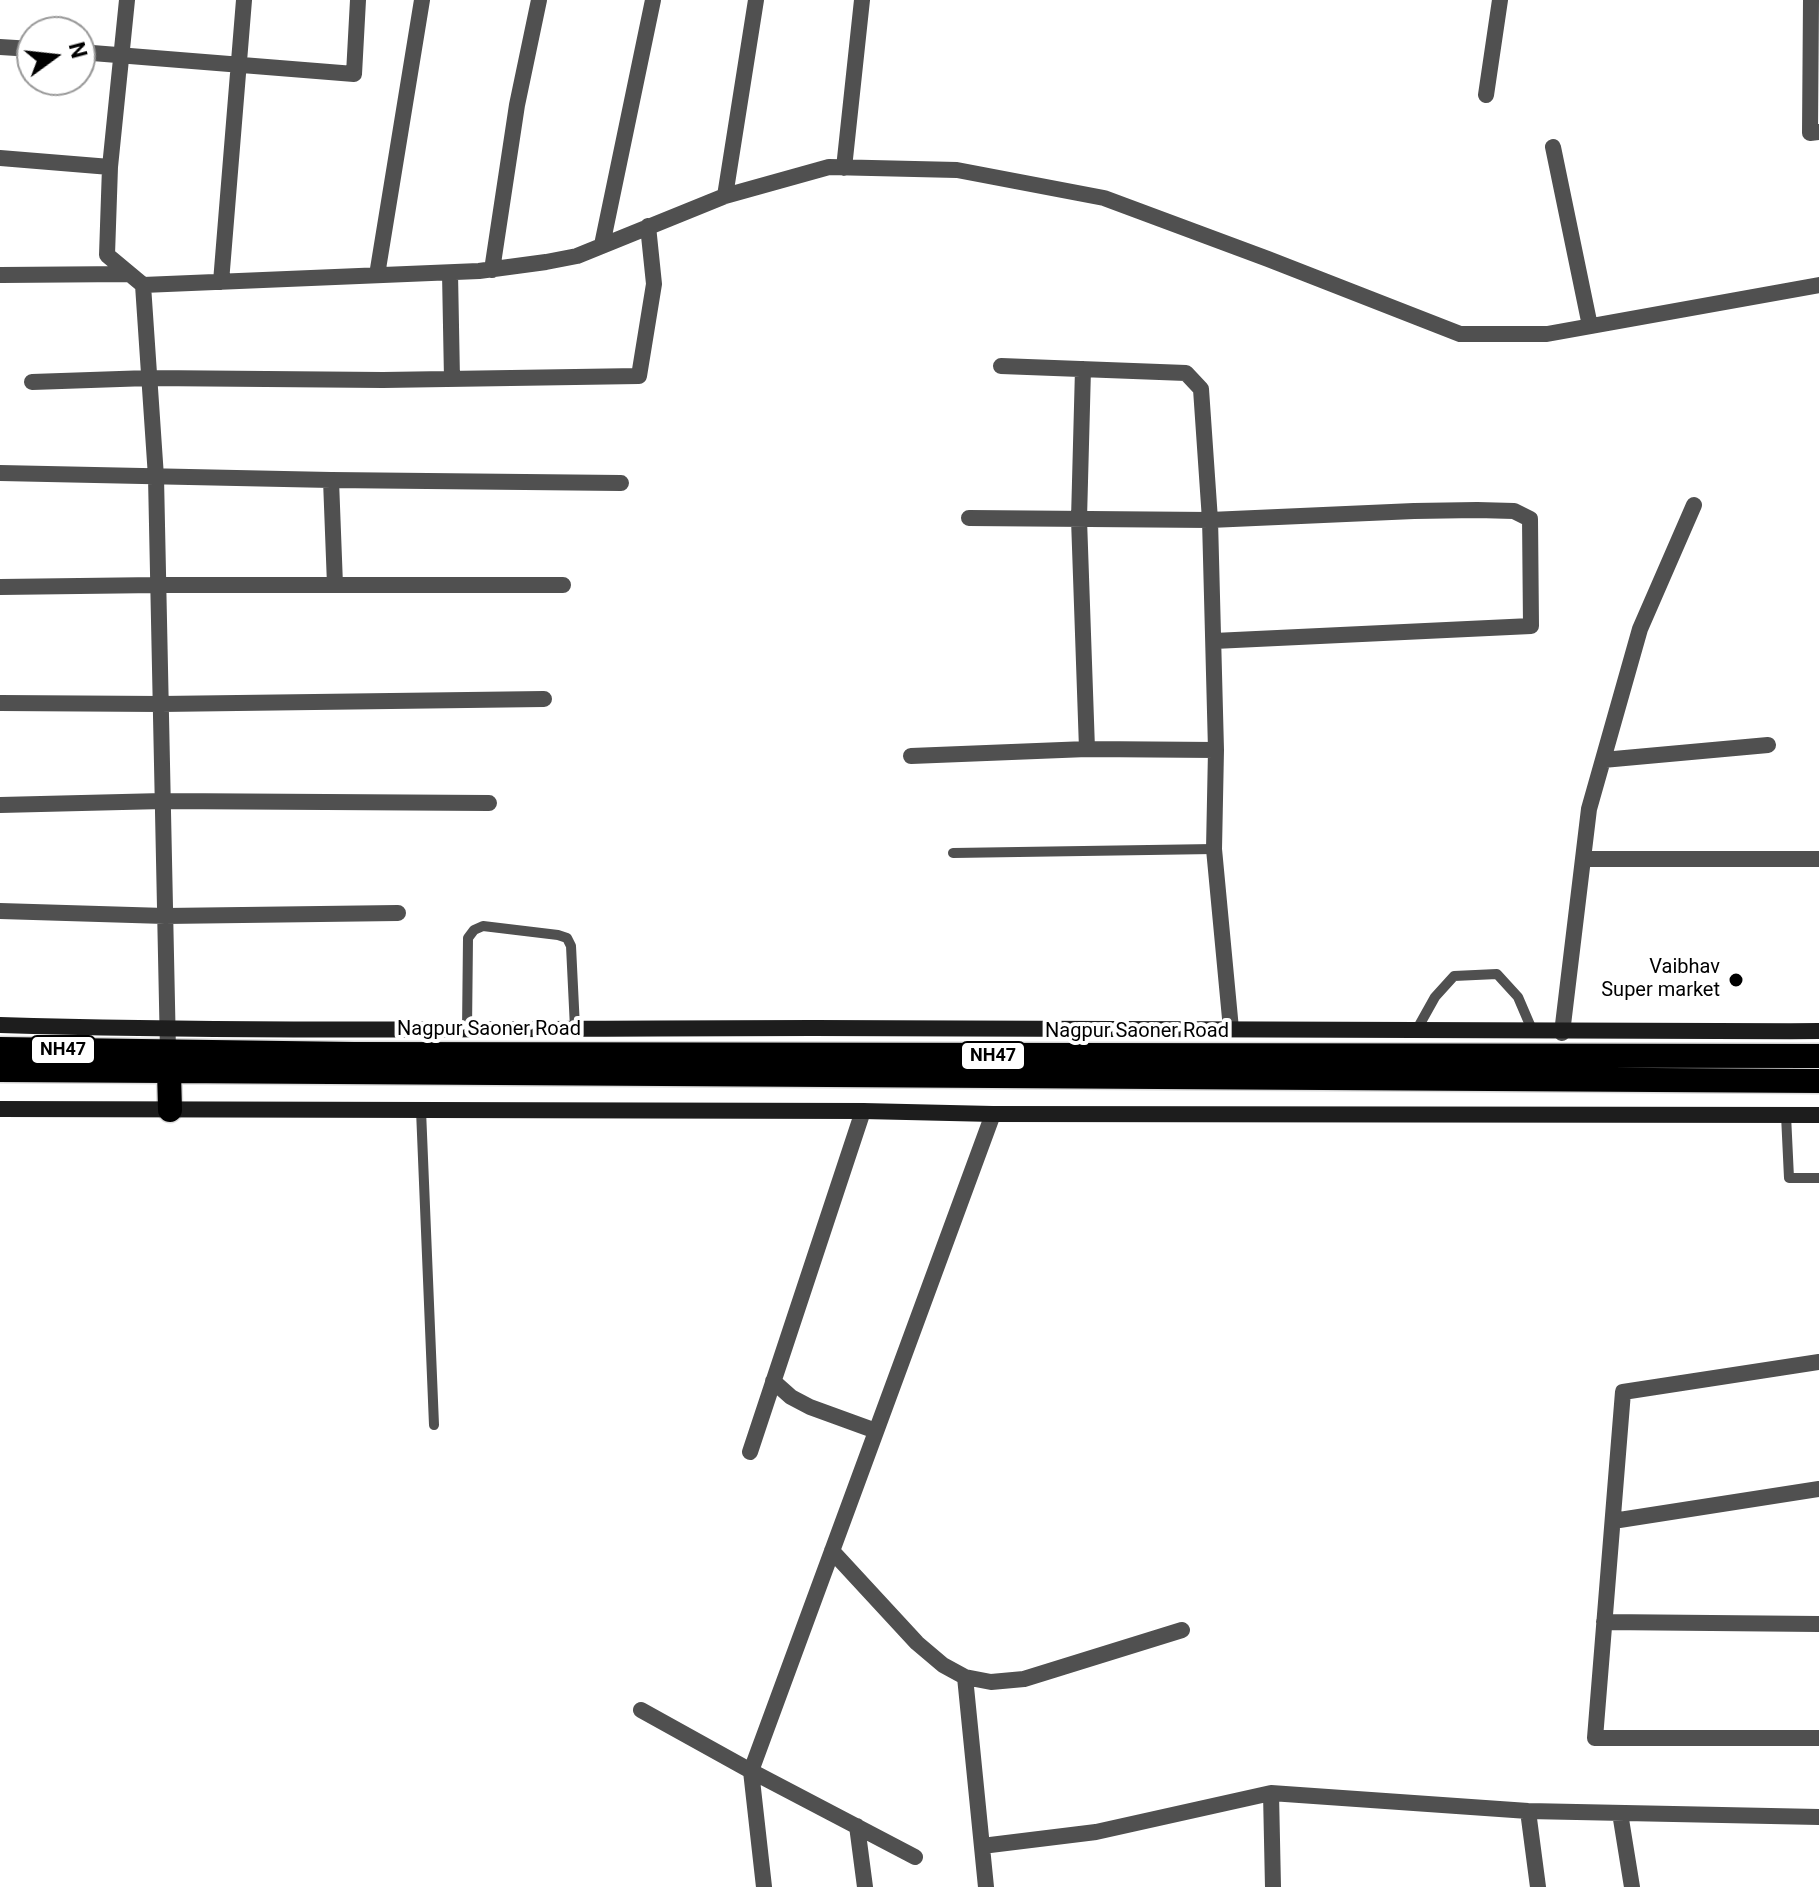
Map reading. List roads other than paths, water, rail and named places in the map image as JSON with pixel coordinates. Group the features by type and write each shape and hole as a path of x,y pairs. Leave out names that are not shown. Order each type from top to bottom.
{"highway":[{"name":"NH47","path":"0,1049 126,1061"},
{"name":"Nagpur Saoner Road","path":"168,1051 991,1056 1819,1056"},
{"name":"NH47","path":"0,1070 126,1061 168,1051 1819,1081"},
{"path":"168,1051 170,1110"}],"street":[{"path":"127,0 110,167 107,255 143,285 450,273 492,270 577,256 725,196 829,167 957,170 1104,198 1460,334 1547,334 1819,285"},
{"path":"221,282 244,0"},
{"path":"96,53 354,74 358,0"},
{"path":"377,275 422,0"},
{"path":"492,270 517,105 539,0"},
{"path":"602,245 653,0"},
{"path":"725,196 756,0"},
{"path":"844,168 862,0"},
{"path":"1486,95 1500,0"},
{"path":"1811,0 1810,133 1819,132"},
{"path":"1553,147 1590,326"},
{"path":"0,158 110,167"},
{"path":"32,382 149,378 383,380 639,376 654,284 648,226"},
{"path":"450,273 452,379"},
{"path":"1,275 130,274"},
{"path":"143,285 156,477 168,1051"},
{"path":"1001,366 1186,373 1201,389 1214,641 1214,849 1231,1029"},
{"path":"1083,369 1079,519 1087,749"},
{"path":"0,473 621,483"},
{"path":"331,480 335,585"},
{"path":"1562,1033 1589,809 1640,629 1694,505"},
{"path":"969,518 1210,520 1477,510 1514,511 1530,519 1531,626 1214,641"},
{"path":"0,587 563,585"},
{"path":"0,703 544,699"},
{"path":"1603,760 1768,745"},
{"path":"911,756 1087,749 1216,750"},
{"path":"0,805 163,801 489,803"},
{"path":"1583,859 1819,859"},
{"path":"0,911 165,916 398,913"},
{"path":"0,1025 168,1051 467,1030 575,1028 1562,1033 1819,1031"},
{"path":"0,1109 1819,1115"},
{"path":"750,1452 863,1111"},
{"path":"764,1887 751,1771 993,1114"},
{"path":"1819,1362 1623,1392 1595,1738 1819,1738"},
{"path":"773,1381 791,1397 810,1407 876,1431"},
{"path":"1613,1521 1819,1489"},
{"path":"832,1551 917,1643 943,1665 965,1677 991,1682 1024,1679 1182,1630"},
{"path":"1604,1622 1819,1624"},
{"path":"965,1677 986,1887"},
{"path":"641,1710 915,1857"},
{"path":"982,1846 1096,1832 1271,1793 1528,1811 1819,1817"},
{"path":"1271,1793 1273,1887"},
{"path":"1528,1811 1538,1887"},
{"path":"1620,1813 1632,1887"},
{"path":"857,1826 865,1887"}],"lane":[{"path":"953,853 1214,849"},
{"path":"467,1030 468,938 474,930 483,926 567,938 571,946 575,1028"},
{"path":"1416,1031 1435,997 1454,976 1497,974 1518,997 1533,1032"},
{"path":"421,1110 434,1425"},
{"path":"1786,1115 1789,1178 1819,1178"}],"place":[{"name":"Vaibhav Super market","path":"1736,980"}]}
